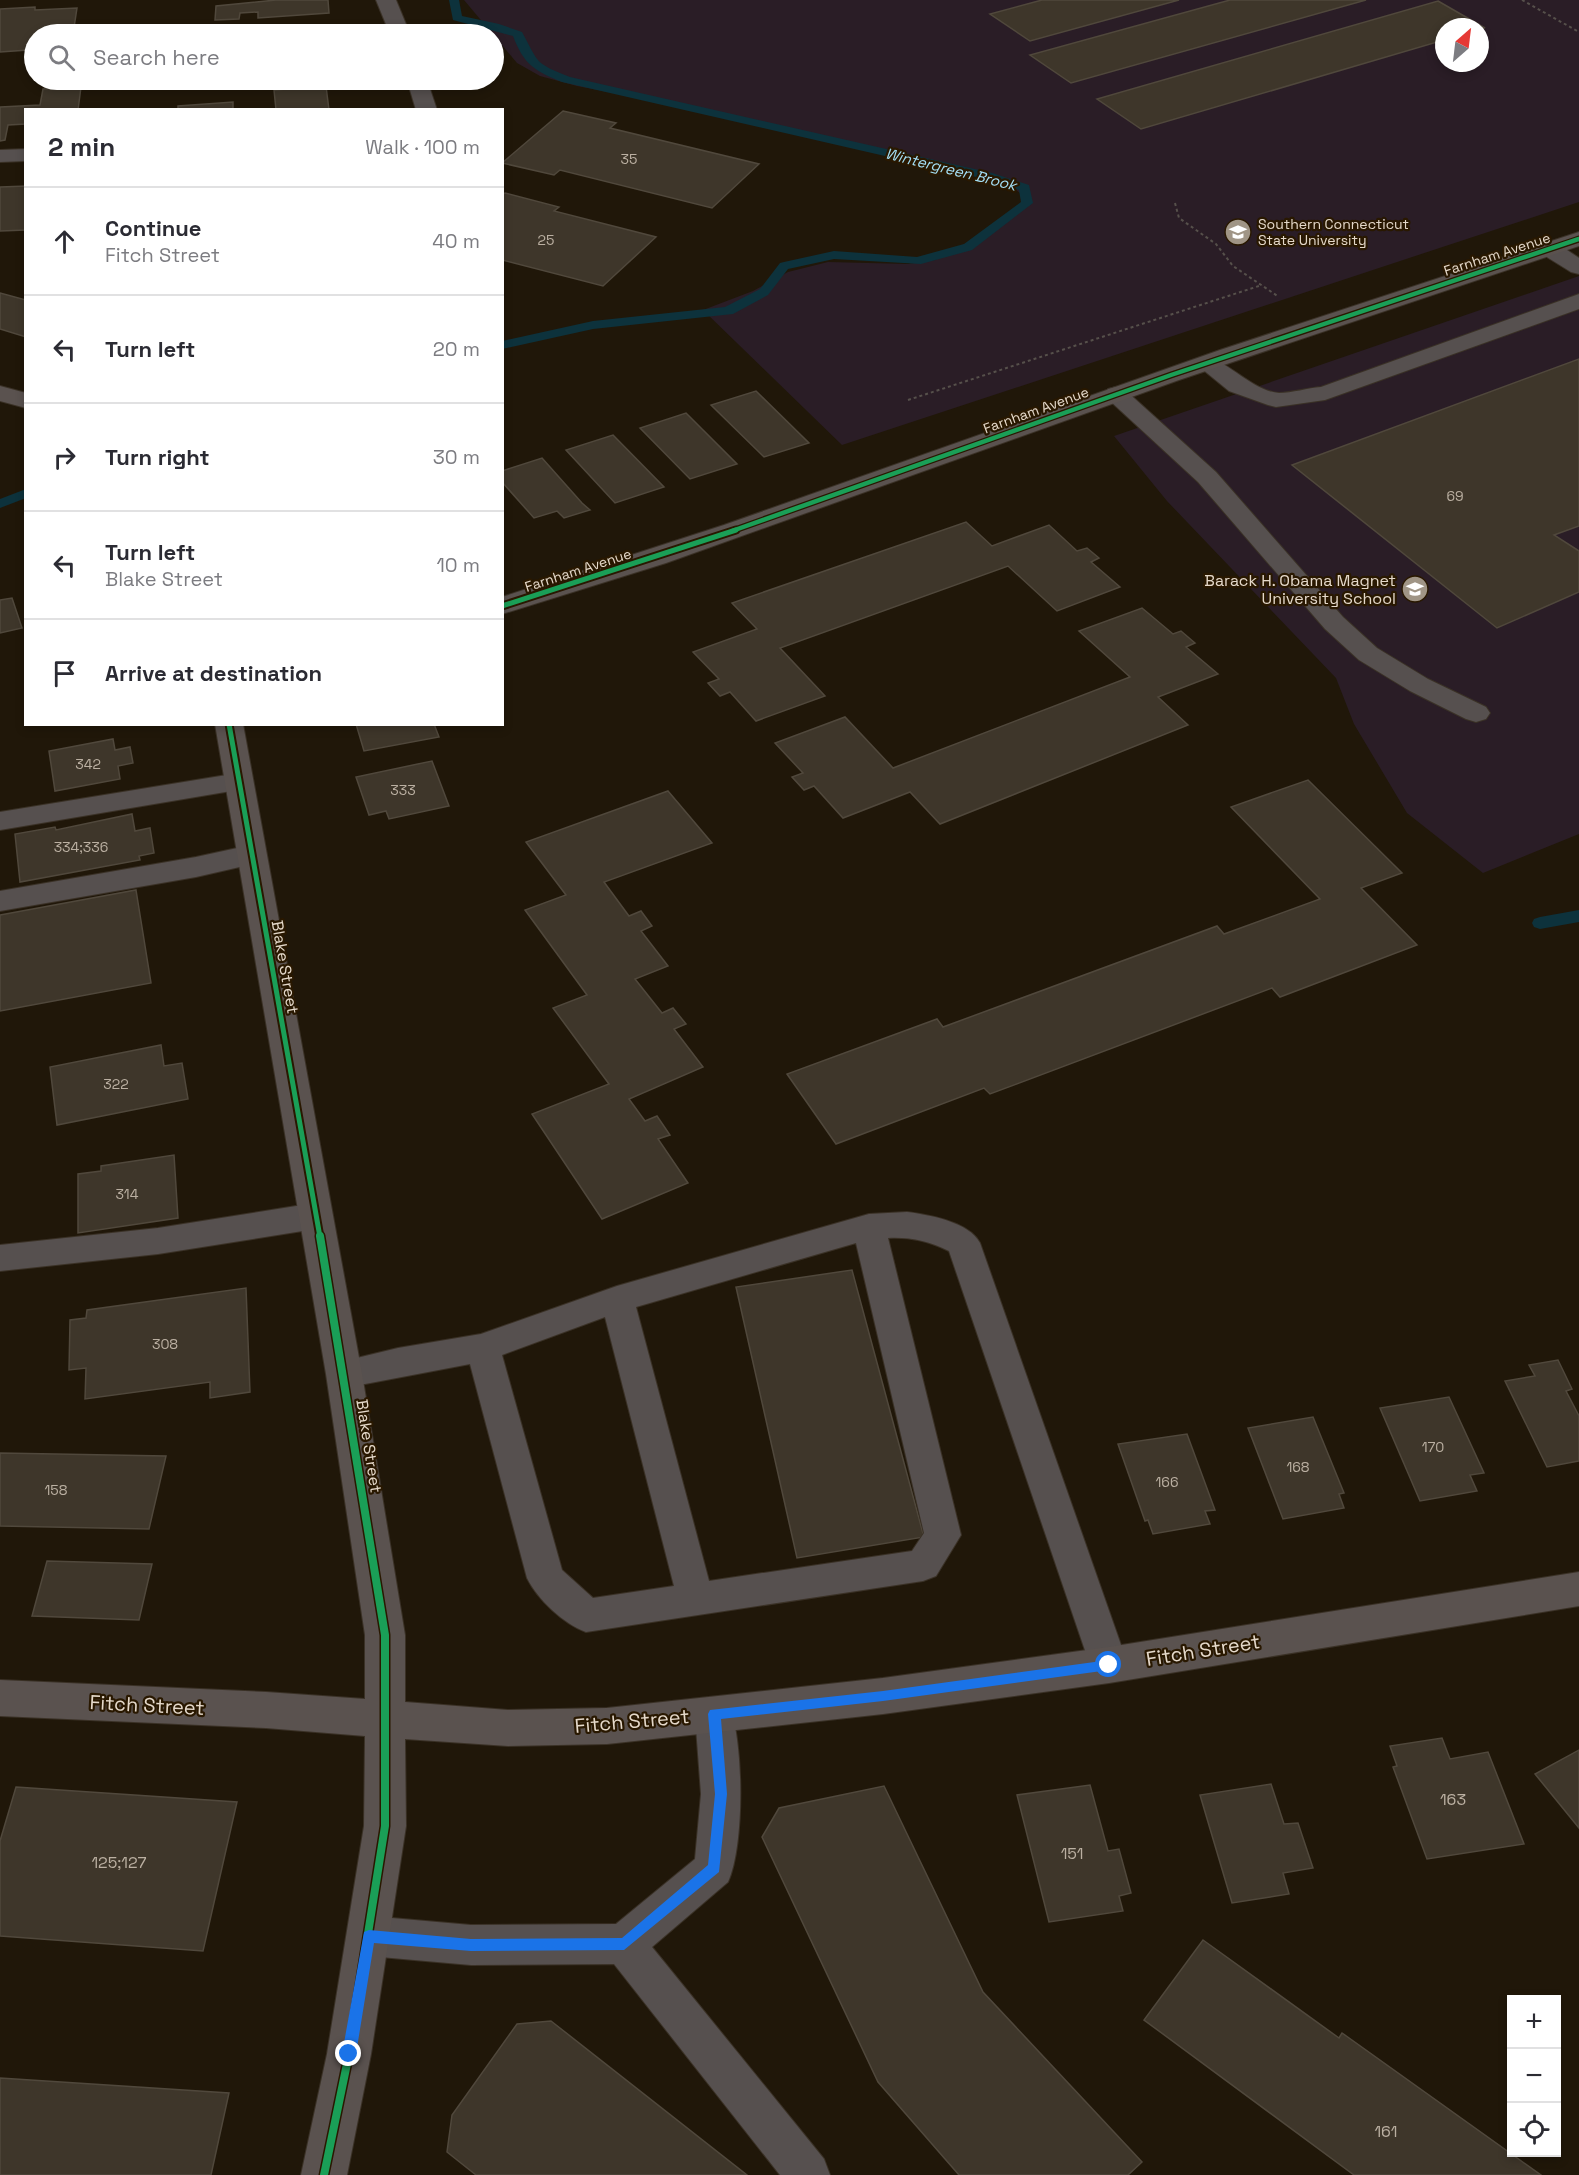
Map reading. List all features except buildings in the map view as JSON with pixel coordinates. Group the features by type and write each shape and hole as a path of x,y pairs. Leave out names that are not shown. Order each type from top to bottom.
{"street":[{"path":"386,0 396,24"},
{"path":"420,90 426,108"},
{"name":"Farnham Avenue","path":"504,605 588,580 947,456 1116,394 1579,239"},
{"path":"0,393 24,400"},
{"name":"Blake Street","path":"229,726 344,1374 385,1635 385,1826 349,2054 324,2175"},
{"name":"Fitch Street","path":"0,1698 266,1710 507,1728 607,1726 883,1696 1109,1665 1579,1589"}],"lane":[{"path":"0,156 24,155"},
{"path":"1550,249 1579,267"},
{"path":"1208,363 1237,386 1276,400 1325,393 1579,301"},
{"path":"1116,394 1207,477 1334,623 1368,654 1419,685 1476,712"},
{"path":"0,821 238,782"},
{"path":"0,901 196,867 251,855"},
{"path":"0,1258 39,1255 243,1228 315,1216"},
{"path":"344,1374 398,1362 483,1348 617,1299 869,1227 901,1224 930,1227 963,1243 1109,1665"},
{"path":"483,1348 546,1578 586,1616 923,1565 944,1535 869,1227"},
{"path":"617,1299 696,1601"},
{"path":"369,1936 471,1945 624,1944 714,1868 721,1794 714,1714"},
{"path":"624,1944 808,2175"}],"path":[{"path":"1522,0 1579,32"},
{"path":"1527,3 1534,0"},
{"path":"1175,203 1179,218 1216,243 1233,266 1286,302"},
{"path":"908,400 1262,285"}],"shaded area":[{"name":"Southern Connecticut State University","path":"464,0 1579,0 1579,202 842,445 703,310 753,291 788,272 828,262 908,264 935,260 1005,222 1022,206 1020,193 1002,179 967,168 827,142 671,104 577,86 540,76 517,63 504,48 504,24 484,24"},
{"name":"Barack H. Obama Magnet University School","path":"1579,276 1579,834 1483,873 1407,813 1354,724 1336,678 1167,501 1114,436"}],"waterway":[{"name":"Wintergreen Brook","path":"454,0 457,18 486,24"},
{"name":"Wintergreen Brook","path":"504,29 518,34 530,60 547,72 566,80 988,176 1025,188 1027,203 968,247 917,261 834,255 784,266 764,292 728,311 593,325 504,345"},
{"name":"Wintergreen Brook","path":"0,504 24,494"},
{"path":"1540,923 1579,916"}],"cycle path":[{"path":"504,605 733,531 1113,395 1579,239"},
{"path":"229,726 344,1374 385,1635 385,1826 349,2054 324,2175"}],"place":[{"name":"Southern Connecticut State University","path":"1238,232"},
{"name":"Barack H. Obama Magnet University School","path":"1415,589"}],"route":[{"path":"349,2054 369,1936 471,1945 624,1944 714,1868 721,1794 714,1714 883,1696 1109,1665"}]}
